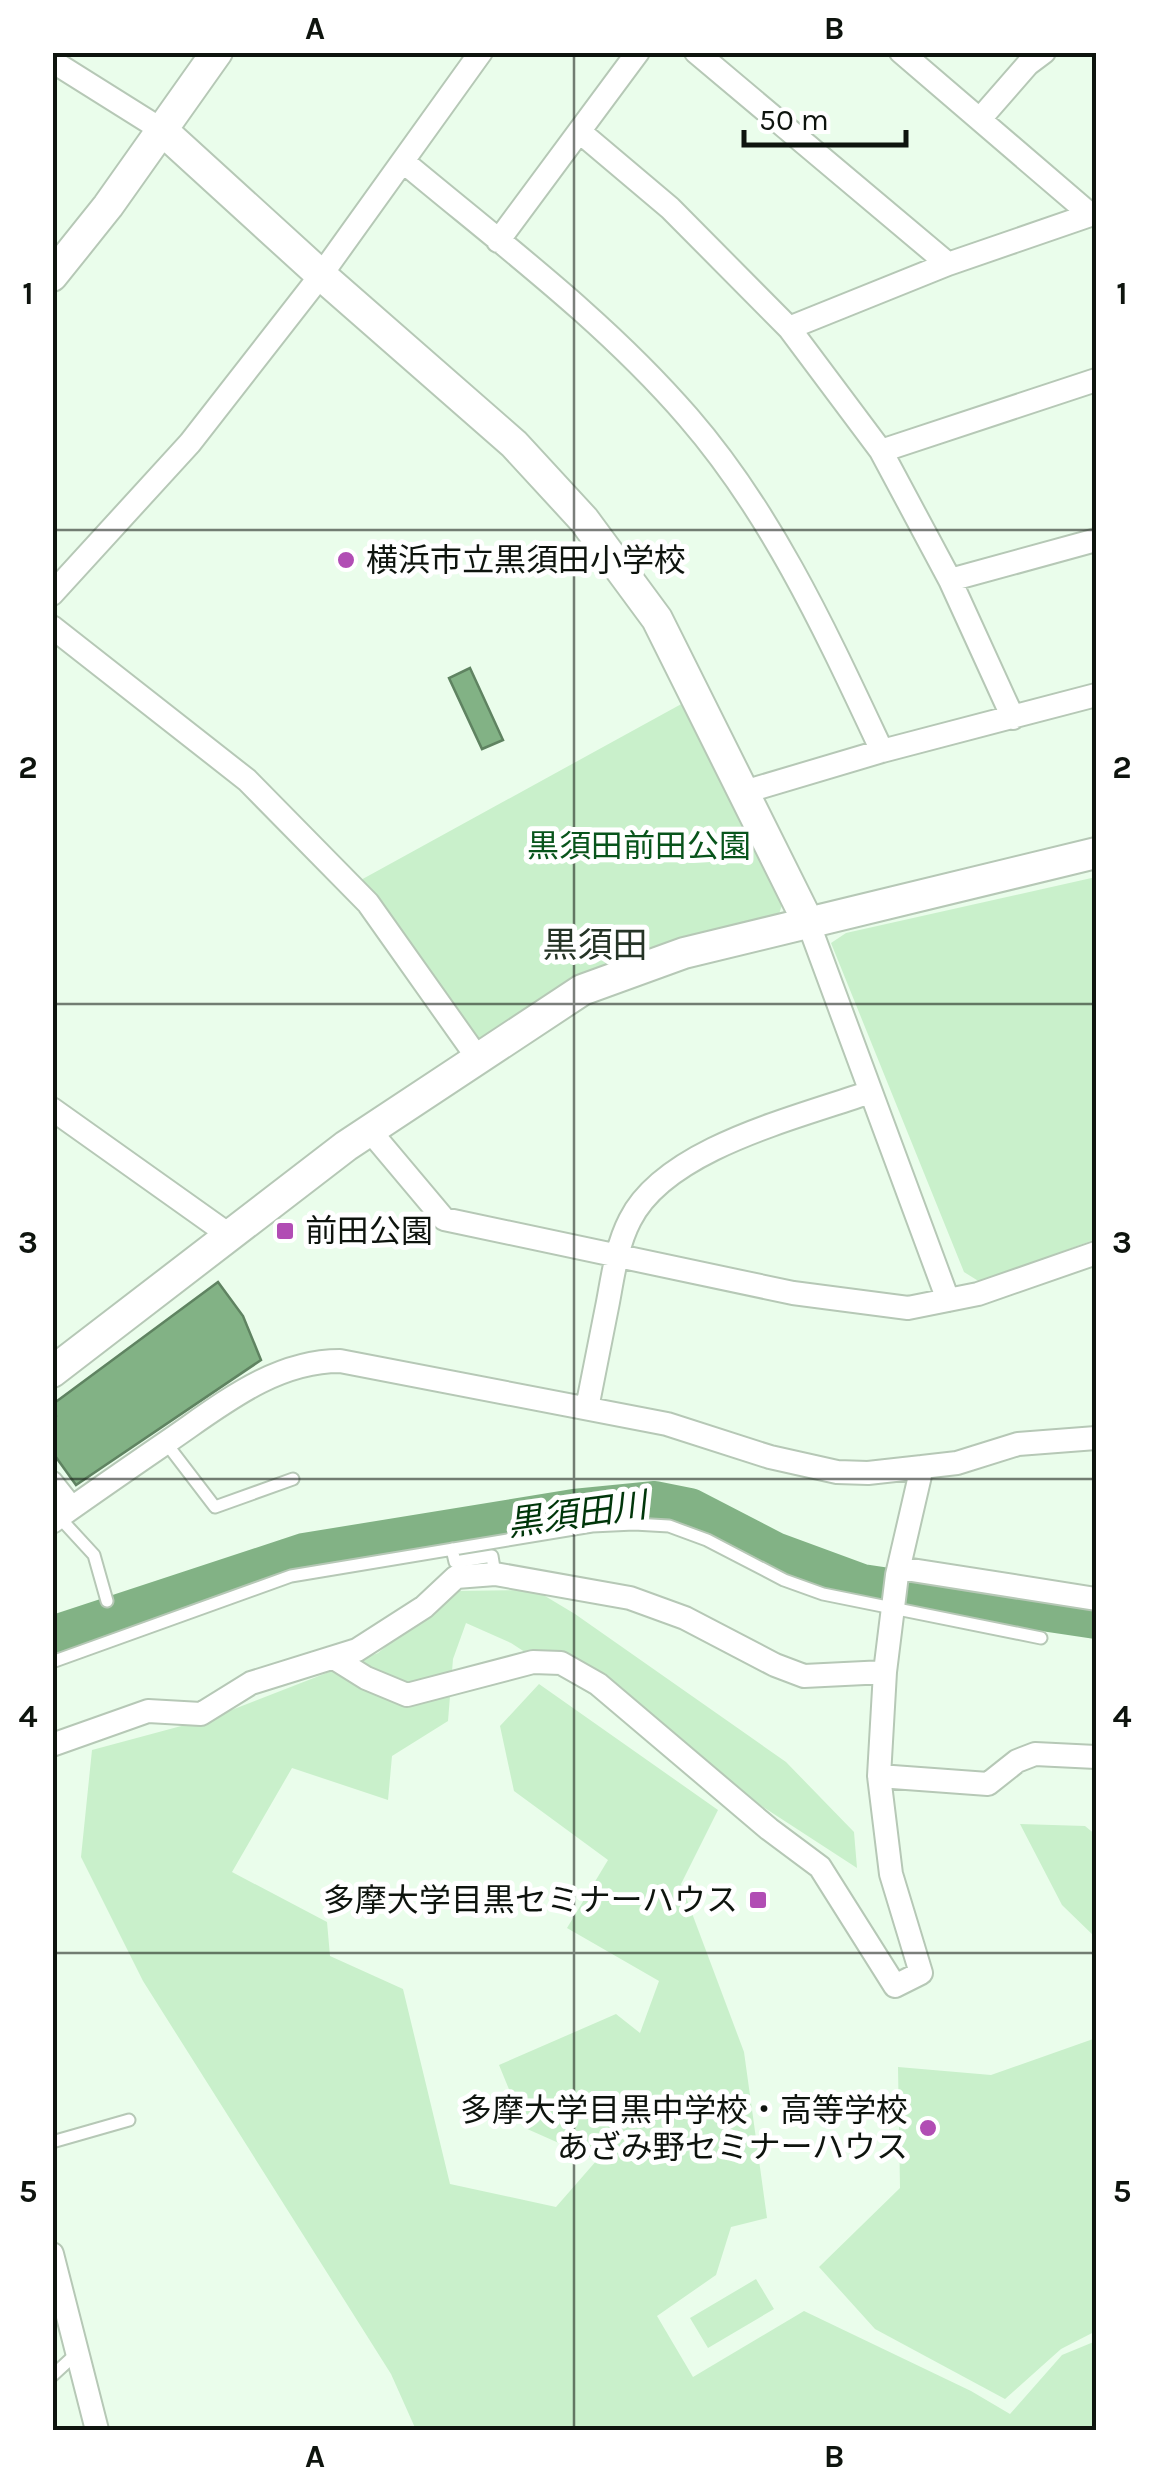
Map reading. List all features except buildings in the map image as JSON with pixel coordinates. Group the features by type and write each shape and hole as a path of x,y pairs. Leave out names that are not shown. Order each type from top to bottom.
{"street":[{"path":"56,264 218,52"},
{"path":"52,594 190,443 321,276 482,52"},
{"path":"498,240 638,52"},
{"path":"696,52 948,264"},
{"path":"901,52 1094,214"},
{"path":"980,119 1028,64 1044,52"},
{"path":"52,61 162,130 321,276 514,444 622,566 657,619 808,922 948,1300"},
{"path":"580,132 670,208 789,328 881,451 950,580 1012,718"},
{"path":"405,162 602,329 688,418 750,501 806,590 882,751"},
{"path":"789,328 948,264 1094,214"},
{"path":"881,451 1096,380"},
{"path":"950,580 1096,540"},
{"path":"52,626 247,780 368,903 478,1057"},
{"path":"744,792 1096,695"},
{"path":"52,1372 346,1146 582,990 684,952 1096,853"},
{"path":"586,1408 618,1255 630,1219 657,1183 692,1160 870,1092"},
{"path":"52,1108 232,1237"},
{"path":"370,1132 444,1218 793,1292 908,1308 978,1294 1096,1253"},
{"path":"52,1483 61,1515 251,1386 318,1361 340,1361 667,1424 770,1457 837,1472 868,1473 957,1463 1018,1444 1096,1438"},
{"path":"334,1658 366,1678 406,1694 533,1662 561,1663 598,1684 769,1829 820,1867 895,1986 922,1973 891,1874 878,1776 892,1608 922,1467"},
{"path":"898,1571 1096,1599"},
{"path":"52,1744 148,1711 201,1714 250,1683 357,1650 424,1607 456,1577 495,1574 630,1598 684,1618 804,1676 885,1672"},
{"path":"878,1776 988,1784 1017,1761 1035,1754 1096,1756"},
{"path":"52,2254 59,2309 77,2353 97,2430"}],"lane":[{"path":"166,1443 215,1507 294,1478"},
{"path":"61,1515 94,1556 107,1602"},
{"path":"52,1662 291,1576 592,1526 669,1526 822,1594 1041,1638"},
{"path":"452,1549 454,1562 492,1556 495,1574"},
{"path":"52,2142 130,2120"},
{"path":"52,2376 77,2353"}],"green space":[{"name":"黒須田前田公園","path":"685,702 782,905 778,917 481,1047 359,881"},
{"path":"1096,877 1096,1239 980,1282 964,1272 831,943 846,933"},
{"path":"535,1590 786,1762 854,1832 857,1868 511,1643 466,1623 453,1659 448,1721 392,1756 388,1800 292,1768 232,1872 327,1922 330,1956 403,1989 450,2184 556,2207 597,2160 525,2128 499,2065 616,2014 640,2033 659,1981 567,1928 608,1860 514,1791 500,1726 539,1684 718,1810 681,1884 744,2052 767,2218 731,2227 716,2275 657,2316 693,2377 804,2311 971,2391 1010,2414 1062,2355 1096,2341 1096,2430 416,2430 391,2374 143,1981 81,1857 92,1750 211,1718 378,1653 452,1591"},
{"path":"1020,1824 1085,1826 1096,1835 1096,1938 1062,1905"},
{"path":"1096,2038 1096,2331 1061,2349 1005,2399 875,2329 819,2267 900,2188 898,2067 991,2075"},
{"path":"756,2279 774,2309 708,2348 690,2318"}],"shaded area":[{"path":"470,668 503,740 482,749 449,678"},
{"path":"218,1282 243,1316 261,1360 76,1485 53,1453 53,1404"}],"waterway":[{"name":"黒須田川","path":"52,1636 304,1553 574,1509 655,1501 690,1508 775,1552 862,1584 1096,1619"}],"place":[{"name":"横浜市立黒須田小学校","path":"346,560"},
{"name":"前田公園","path":"285,1231"},
{"name":"多摩大学目黒セミナーハウス","path":"758,1900"},
{"name":"多摩大学目黒中学校・高等学校 あざみ野セミナーハウス","path":"928,2128"}],"district":[{"name":"黒須田","path":"595,945"}]}
